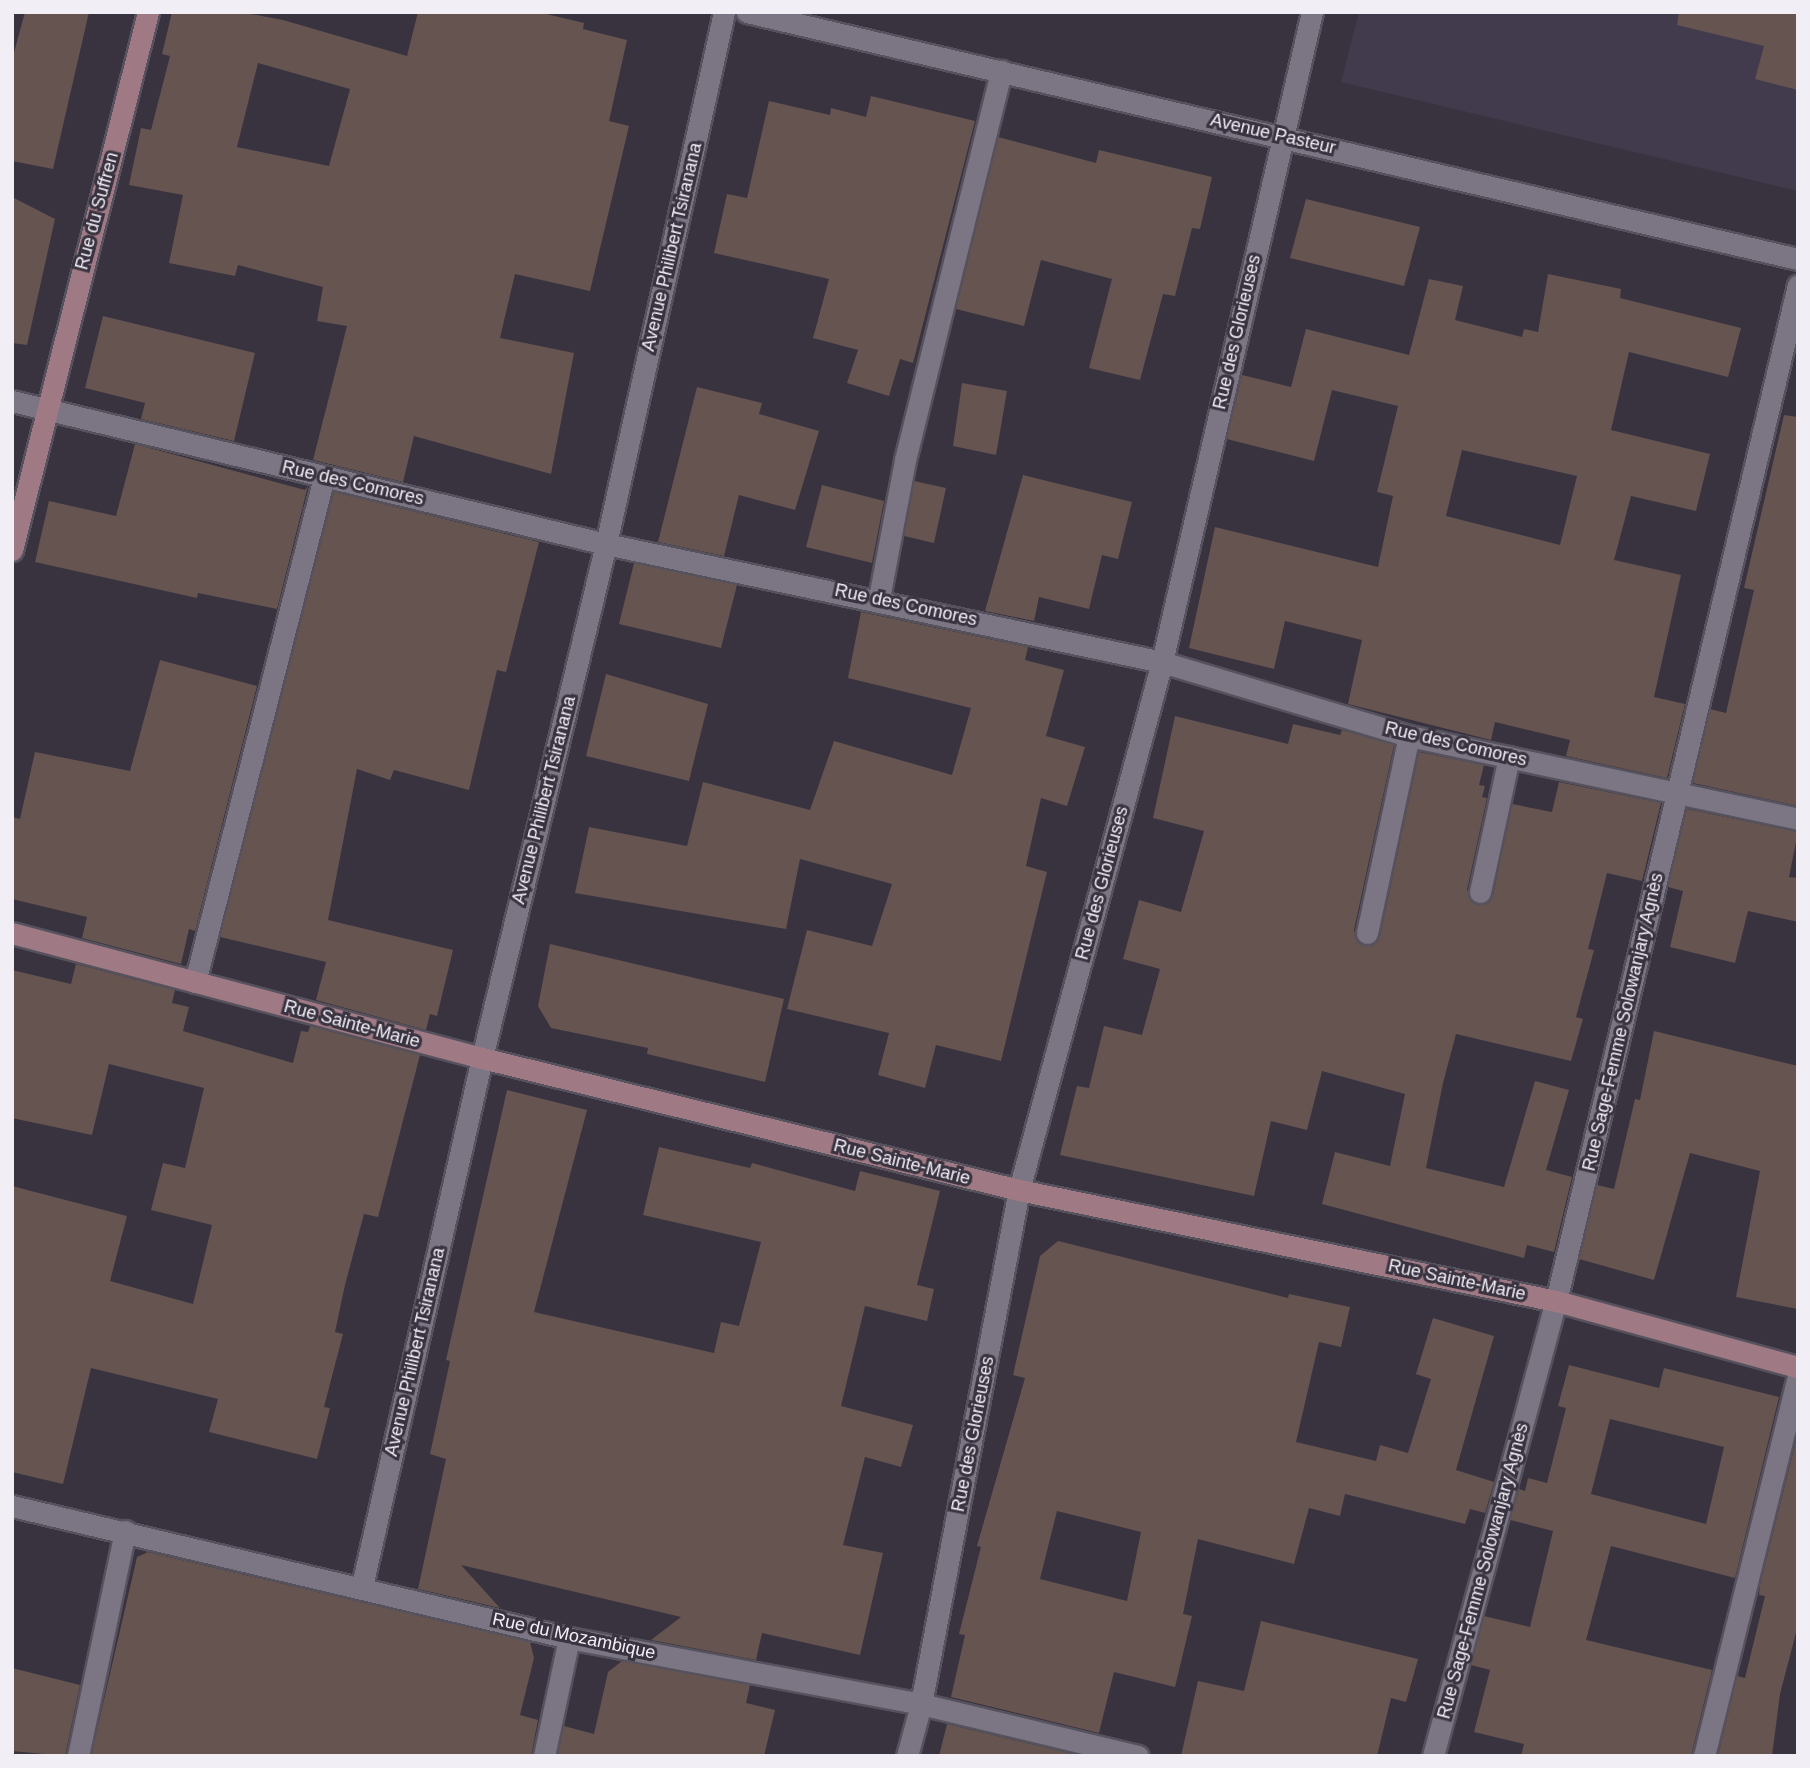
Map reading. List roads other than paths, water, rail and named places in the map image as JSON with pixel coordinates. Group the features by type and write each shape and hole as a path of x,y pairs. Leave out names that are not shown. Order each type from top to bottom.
{"main road":[{"name":"Rue du Suffren","path":"12,550 45,409 148,12"},
{"name":"Rue Sainte-Marie","path":"12,933 482,1059 1019,1190 1556,1301 1798,1367"}],"street":[{"name":"Avenue Philibert Tsiranana","path":"362,1586 482,1059 606,544 724,12"},
{"name":"Avenue Pasteur","path":"747,12 1282,135 1798,259"},
{"name":"Rue des Glorieuses","path":"907,1756 921,1704 1019,1190 1162,662 1312,12"},
{"path":"879,598 905,460 1001,71"},
{"name":"Rue Sage-Femme Solowanjary Agnès","path":"1433,1756 1556,1301 1798,285"},
{"name":"Rue des Comores","path":"12,401 606,544 879,598 1162,662 1409,736 1798,819"},
{"path":"195,982 324,477"},
{"path":"1367,933 1409,736"},
{"path":"1480,892 1509,757"},
{"path":"1704,1756 1798,1377"},
{"name":"Rue du Mozambique","path":"12,1506 362,1586 569,1637 921,1704 1138,1756"},
{"path":"78,1756 125,1531"},
{"path":"544,1756 569,1637"}]}
